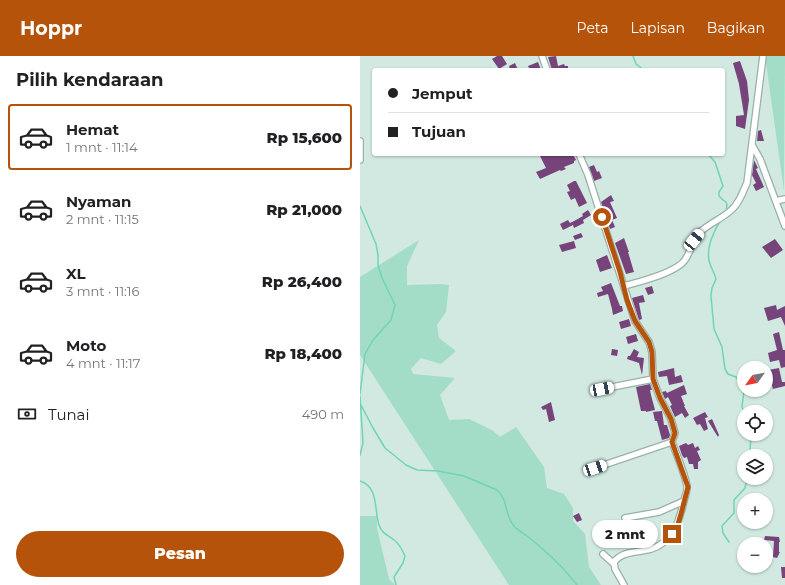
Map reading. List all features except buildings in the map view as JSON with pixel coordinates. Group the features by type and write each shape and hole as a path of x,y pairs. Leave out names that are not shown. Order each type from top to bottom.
{"street":[{"path":"542,56 546,68"},
{"path":"624,286 654,278 683,264 691,250 694,240 700,233 730,211 739,201 747,183 763,56"},
{"path":"360,141 360,160"},
{"path":"752,145 760,159 785,226"},
{"path":"580,156 588,175 635,321 649,342 652,358 653,379 660,398 671,419 675,433 672,442 688,487 678,524 672,534 652,549 620,556 614,564"},
{"path":"776,201 785,199"},
{"path":"602,389 653,379"},
{"path":"595,468 672,442"},
{"path":"625,518 659,512 684,501"},
{"path":"603,554 614,564 615,569 624,585"}],"green space":[{"path":"765,56 785,56 784,191"},
{"path":"419,240 407,266 407,285 449,285 446,312 437,325 439,338 456,351 441,364 421,358 411,369 413,374 455,378 440,395 449,420 469,419 492,430 500,437 516,427 544,467 547,488 564,494 573,508 573,521 585,534 589,567 601,585 509,585 360,355 360,277"},
{"path":"360,516 377,516 377,528 389,579 395,585 360,585"}],"waterway":[{"path":"633,56 636,64 641,68"},
{"path":"710,156 715,162 723,186 719,192 719,196 726,202 726,211"},
{"path":"360,206 376,244 378,265 382,278 395,305 391,320 373,340 365,354 360,394"},
{"path":"720,221 712,236 708,253 710,264 716,279 712,288 711,296 714,329 722,347 725,369 728,374 736,377 744,391 742,405"},
{"path":"360,396 363,443 360,455"},
{"path":"360,403 385,448 406,465 417,470 438,471 464,476 497,490 501,494 511,522 514,526 550,555 577,585"},
{"path":"750,449 751,441"},
{"path":"360,481 366,484 373,494 380,528 398,543 405,556 403,563 394,577 396,585"},
{"path":"729,542 723,533 722,526 734,513 734,500 745,488 746,485"}],"route":[{"path":"602,217 620,272 627,300 635,321 649,342 654,370 653,379 660,398 671,419 675,433 672,442 688,487 678,524 672,534"}]}
